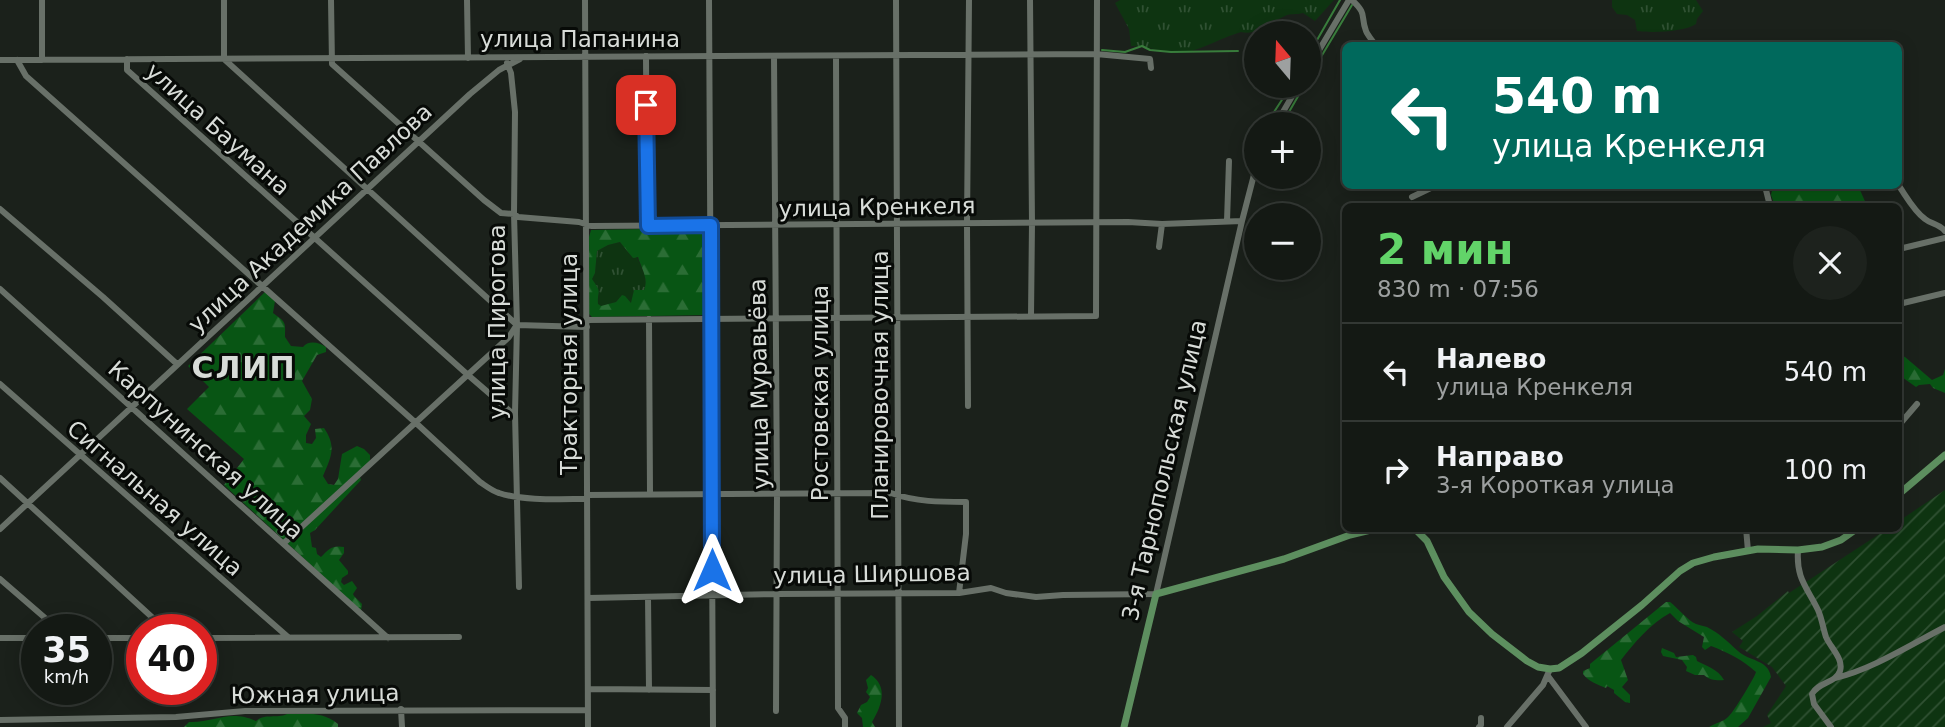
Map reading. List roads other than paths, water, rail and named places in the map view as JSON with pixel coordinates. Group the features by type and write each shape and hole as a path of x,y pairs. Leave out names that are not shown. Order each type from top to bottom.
{"main road":[{"path":"1902,491 1945,455"},
{"path":"1156,594 1284,559 1362,532"},
{"path":"1418,532 1427,541 1444,577 1469,612 1527,661 1549,673 1581,653 1686,567 1703,560 1748,551 1798,550 1829,545 1851,532"},
{"name":"3-я Тарнопольская улица","path":"1124,727 1156,594"}],"street":[{"path":"42,0 42,60"},
{"path":"224,0 224,59 517,325 649,319 1096,316 1097,0"},
{"path":"331,0 331,58"},
{"path":"467,0 468,58"},
{"name":"Тракторная улица","path":"586,0 588,727"},
{"path":"709,0 713,727"},
{"name":"Планировочная улица","path":"895,0 899,727"},
{"path":"968,406 969,0"},
{"path":"1030,0 1031,316"},
{"path":"1321,48 1350,0 1360,7 1364,15 1365,30 1373,42"},
{"name":"улица Папанина","path":"0,60 468,58 506,61 526,58 646,56 1096,54 1150,59 1151,68"},
{"path":"646,56 648,226"},
{"name":"улица Муравьёва","path":"774,56 778,494 776,712"},
{"name":"Ростовская улица","path":"836,57 838,708 845,718 845,727"},
{"name":"улица Кренкеля","path":"331,58 332,64 484,200 501,213 518,217 579,222 592,226 1162,224 1242,221"},
{"name":"улица Баумана","path":"127,59 127,70 468,375 515,413"},
{"path":"17,60 26,76 491,490 516,496 587,497 650,494 891,493 929,502 966,502 966,534 959,593"},
{"name":"улица Академика Павлова","path":"0,529 419,141 471,89 506,61"},
{"name":"улица Пирогова","path":"506,61 511,73 515,112 515,413 519,587"},
{"path":"1227,221 1229,161"},
{"name":"3-я Тарнопольская улица","path":"1156,594 1250,189"},
{"path":"1412,197 1428,189"},
{"path":"1901,189 1927,221 1938,224 1945,231"},
{"path":"0,209 177,364"},
{"path":"1159,247 1162,224"},
{"path":"1902,249 1945,238"},
{"name":"Карпунинская улица","path":"0,289 388,638"},
{"path":"1902,303 1945,293"},
{"path":"649,319 650,494"},
{"path":"284,543 509,337 517,325"},
{"name":"Сигнальная улица","path":"0,383 288,637"},
{"path":"1902,415 1917,404"},
{"path":"0,478 149,614"},
{"path":"1746,532 1748,551"},
{"path":"1798,550 1798,567 1804,586 1818,610 1826,637 1840,663 1841,668 1835,678"},
{"path":"0,579 40,614"},
{"name":"улица Ширшова","path":"588,598 959,593 991,588 1036,597 1156,594"},
{"path":"648,597 649,690"},
{"path":"1831,727 1814,704 1812,694 1817,687 1881,660 1945,627"},
{"path":"217,638 459,637"},
{"path":"0,638 21,638"},
{"path":"1507,727 1549,673 1586,727"},
{"path":"589,690 713,690"},
{"path":"401,709 402,727"},
{"name":"Южная улица","path":"0,720 176,717 245,711 588,710"},
{"path":"176,717 177,727"},
{"path":"1479,727 1481,718"}],"waterway":[{"path":"1321,33 1340,0"},
{"path":"1321,57 1352,5"},
{"path":"1102,50 1125,52 1142,46 1150,50 1171,52 1238,51"},
{"path":"1274,112 1283,98"},
{"path":"1289,112 1297,98"}],"district":[{"name":"СЛИП","path":"244,367"}]}
